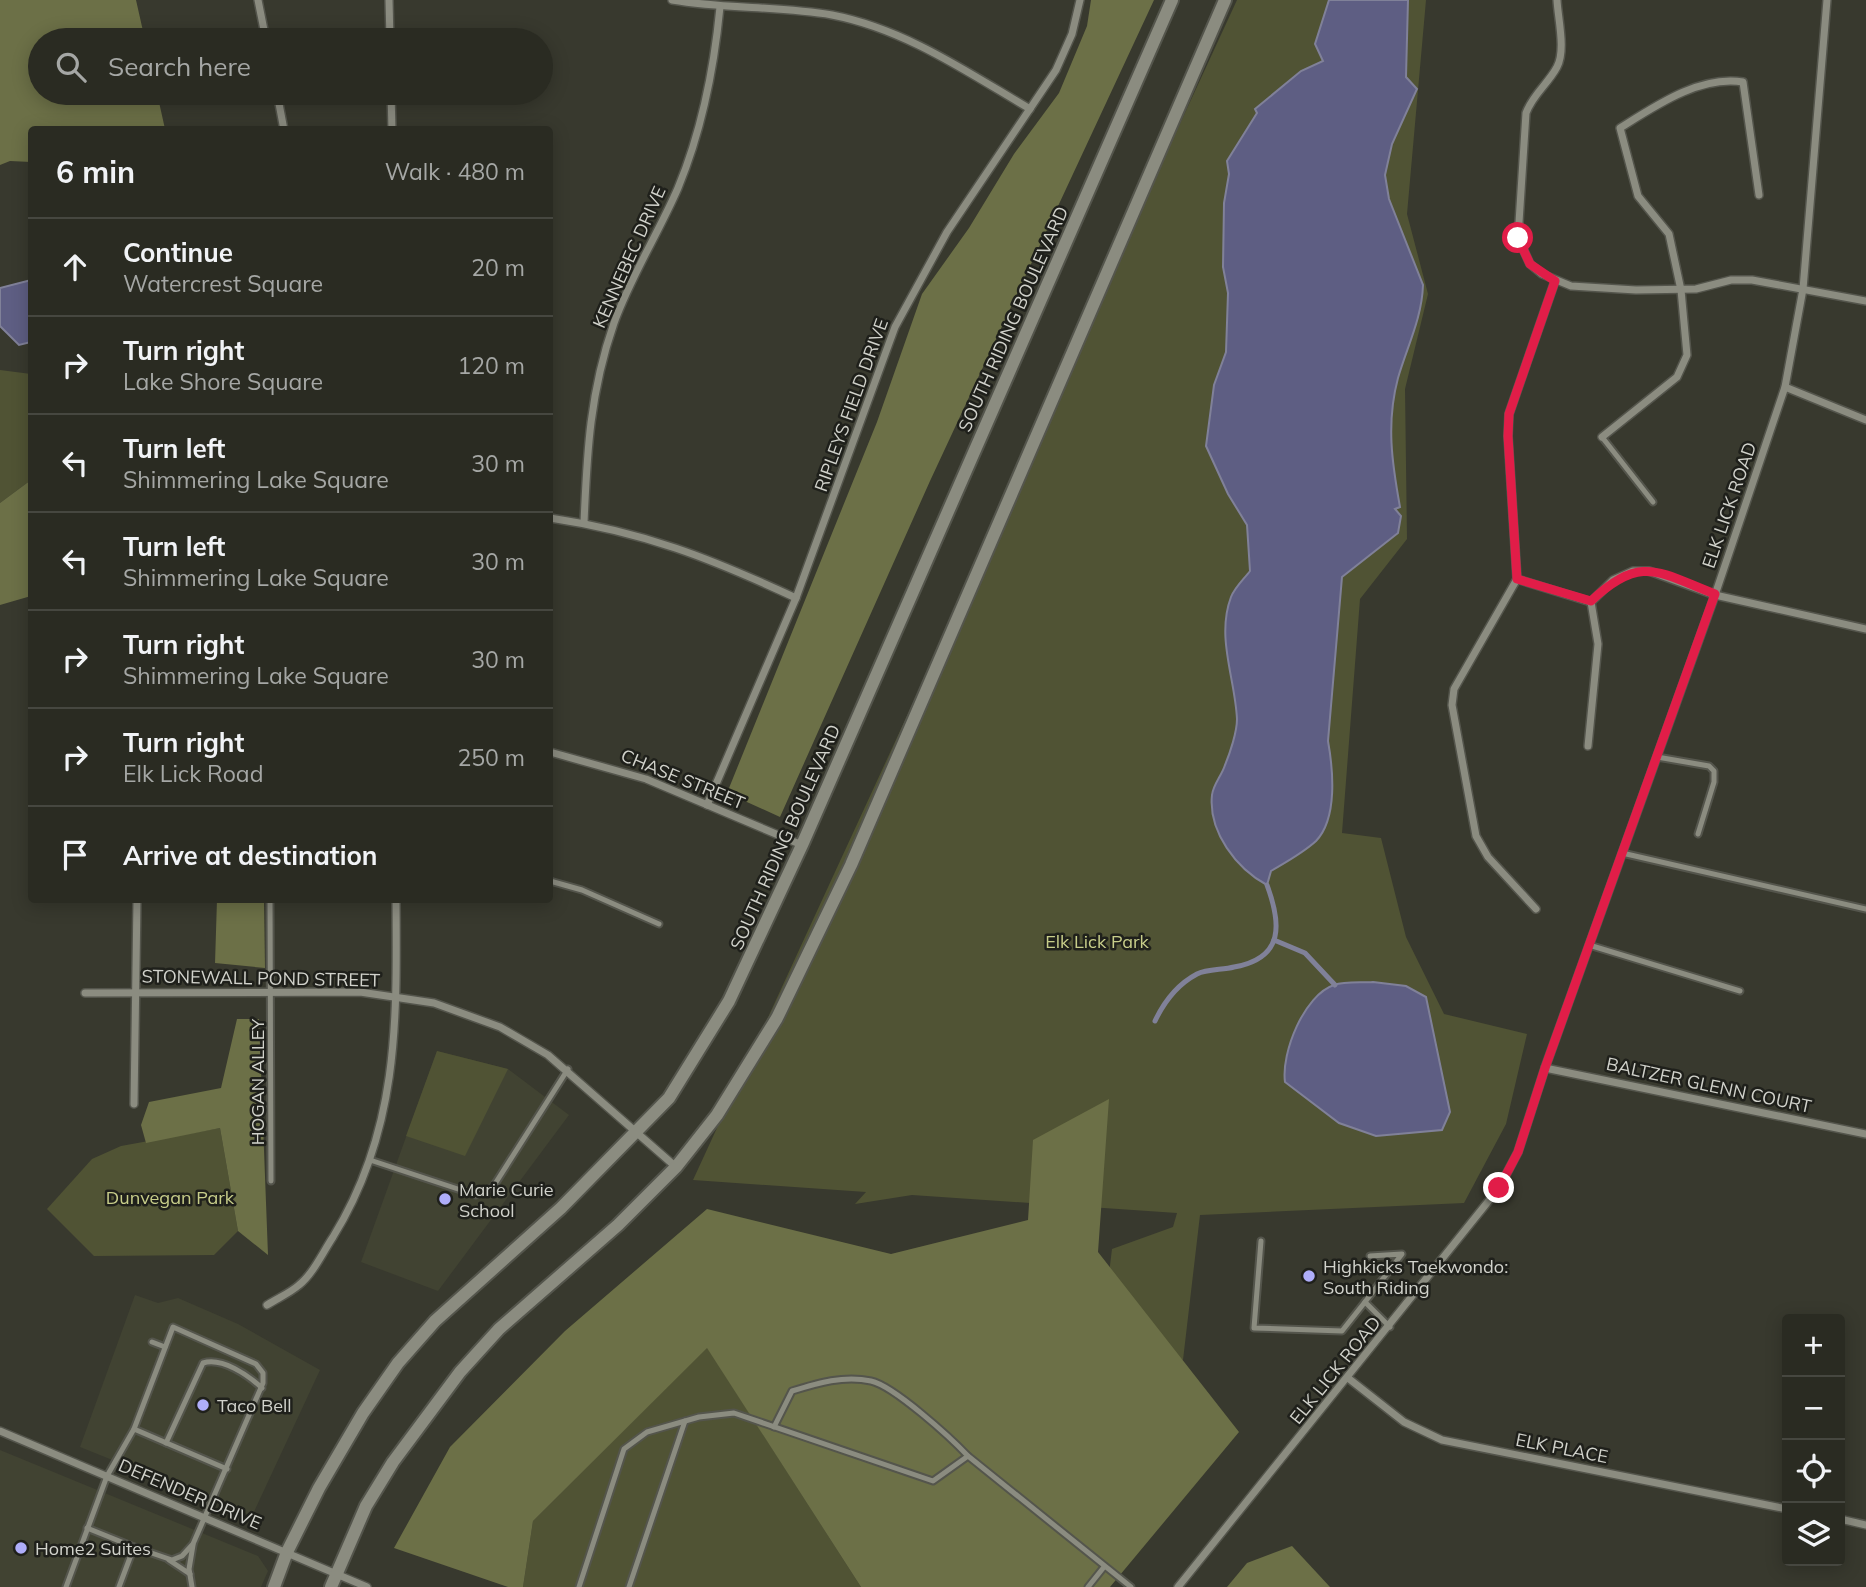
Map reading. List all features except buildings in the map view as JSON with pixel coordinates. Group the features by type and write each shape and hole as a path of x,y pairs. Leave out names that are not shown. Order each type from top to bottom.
{"street":[{"path":"258,0 264,28"},
{"path":"389,0 390,28"},
{"path":"672,0 720,7 807,12 875,27 926,48 1030,109"},
{"name":"RIPLEYS FIELD DRIVE","path":"707,805 796,598 895,327 947,232 1066,51 1080,0"},
{"name":"SOUTH RIDING BOULEVARD","path":"274,1587 287,1552 351,1434 398,1363 435,1321 561,1208 668,1098 729,1001 802,845 1172,0"},
{"path":"334,1581 366,1506 379,1484 460,1372 499,1329 618,1225 676,1167 717,1115 777,1018 817,939 1225,0"},
{"path":"1557,0 1560,55 1558,66 1531,100 1526,113 1518,238 1530,264 1555,281 1597,288 1681,290 1731,280 1804,289 1866,301"},
{"name":"ELK LICK ROAD","path":"1178,1587 1390,1327 1499,1188 1518,1152 1545,1068 1715,594 1785,387 1804,289 1827,0"},
{"name":"KENNEBEC DRIVE","path":"583,523 589,419 601,364 624,298 689,160 713,69 720,7"},
{"path":"1602,437 1677,377 1684,368 1687,355 1681,290 1669,234 1638,195 1620,128 1700,84 1728,79 1743,82 1759,195"},
{"path":"279,105 283,126"},
{"path":"391,105 392,126"},
{"path":"1536,909 1488,857 1476,836 1452,705 1454,689 1517,579 1509,414 1555,281"},
{"path":"1785,387 1866,420"},
{"path":"553,518 652,538 705,556 796,598"},
{"path":"1591,601 1613,580 1641,570 1664,574 1715,594 1866,629"},
{"path":"1517,579 1591,601"},
{"path":"1588,746 1598,644 1591,601"},
{"name":"CHASE STREET","path":"553,753 606,766 802,845"},
{"path":"134,1104 138,993 137,903"},
{"path":"267,1305 301,1284 318,1261 340,1226 370,1160 393,1067 397,996 396,903"},
{"name":"STONEWALL POND STREET","path":"85,993 360,992 397,996 461,1011 500,1027 568,1069 676,1167"},
{"name":"BALTZER GLENN COURT","path":"1545,1068 1866,1133"},
{"name":"ELK PLACE","path":"1348,1378 1404,1422 1442,1440 1782,1508"},
{"name":"DEFENDER DRIVE","path":"0,1431 287,1552 334,1581 367,1587"},
{"path":"1845,1521 1866,1525"}],"lane":[{"path":"1602,437 1653,502"},
{"path":"1657,757 1709,766 1714,771 1714,782 1698,834"},
{"path":"1622,853 1866,909"},
{"path":"553,882 582,890 659,924"},
{"name":"HOGAN ALLEY","path":"270,903 271,1181"},
{"path":"1589,945 1740,991"},
{"path":"370,1160 464,1193 484,1193 493,1187 568,1069"},
{"path":"1261,1241 1254,1328 1342,1331 1402,1254 1370,1256"},
{"path":"1365,1302 1390,1327"},
{"path":"66,1587 107,1476 134,1429 173,1327 256,1364 263,1373 262,1388 206,1519 193,1544 182,1556 169,1559"},
{"path":"152,1342 165,1347"},
{"path":"166,1443 203,1363 212,1362 243,1373 262,1388"},
{"path":"774,1427 792,1391 828,1379 873,1381 938,1425 968,1456 1131,1587"},
{"path":"579,1587 624,1450 647,1432 685,1421 734,1413 933,1480 968,1456"},
{"path":"629,1587 685,1421"},
{"path":"134,1429 227,1469"},
{"path":"88,1528 169,1559 190,1574"},
{"path":"192,1587 190,1574 193,1544"},
{"path":"119,1587 134,1547"},
{"path":"1088,1587 1104,1567"}],"shaded area":[{"name":"Marie Curie School","path":"437,1051 508,1069 569,1115 438,1291 361,1262"},
{"path":"135,1295 158,1303 178,1298 238,1324 320,1370 252,1516 80,1447"},
{"path":"0,1450 258,1556 268,1571 261,1587 0,1587"}],"green space":[{"path":"0,0 136,0 142,28 28,28 28,105 160,105 164,126 28,126 28,162 10,161 0,165"},
{"path":"1091,0 1154,0 930,481 780,817 727,793 877,422 922,294 969,228 1014,154 1059,93 1087,26"},
{"name":"Elk Lick Park","path":"1237,0 1426,0 1407,214 1428,294 1405,389 1407,539 1360,599 1342,833 1381,838 1406,937 1444,1014 1527,1034 1506,1124 1464,1203 1200,1215 1183,1360 1102,1332 1112,1249 1173,1227 1177,1213 912,1195 855,1204 866,1192 693,1180"},
{"path":"0,370 28,374 28,482 0,503"},
{"path":"28,482 28,597 0,605 0,503"},
{"path":"217,903 264,903 265,968 215,963"},
{"path":"237,1019 259,1019 268,1255 238,1231 220,1128 146,1143 141,1125 149,1102 221,1088"},
{"path":"437,1051 508,1069 465,1156 406,1136"},
{"path":"1109,1099 1098,1252 1239,1432 1110,1587 861,1587 707,1348 533,1521 523,1587 508,1587 394,1548 450,1447 565,1331 707,1209 891,1254 1028,1220 1033,1140"},
{"name":"Dunvegan Park","path":"220,1128 238,1231 214,1255 94,1256 47,1209 92,1159 121,1146"},
{"path":"707,1347 861,1587 523,1587 533,1521"},
{"path":"1292,1546 1330,1587 1227,1587 1247,1563"}],"water":[{"path":"1329,0 1408,0 1406,77 1417,89 1392,144 1385,175 1389,199 1423,285 1420,309 1398,378 1392,411 1393,459 1400,507 1395,509 1401,516 1398,533 1342,577 1328,741 1332,793 1328,820 1316,841 1271,871 1267,885 1245,869 1227,848 1220,836 1212,809 1213,791 1224,769 1237,724 1226,642 1227,612 1233,593 1250,571 1247,525 1228,494 1206,446 1214,385 1226,352 1228,293 1223,267 1224,203 1229,174 1227,161 1257,113 1255,109 1301,71 1323,61 1315,44"},
{"path":"28,281 28,343 19,345 0,326 0,288"},
{"path":"1373,982 1406,986 1426,997 1450,1112 1442,1130 1376,1136 1339,1123 1285,1082 1291,1041 1304,1012 1313,1000 1334,985"}],"waterway":[{"path":"1155,1021 1172,994 1190,978 1205,971 1251,962 1263,956 1271,947 1276,925 1267,885"},
{"path":"1274,940 1305,953 1335,985"}],"place":[{"name":"Marie Curie School","path":"445,1199"},
{"name":"Highkicks Taekwondo: South Riding","path":"1309,1276"},
{"name":"Taco Bell","path":"203,1405"},
{"name":"Home2 Suites","path":"21,1548"}],"route":[{"path":"1499,1188 1518,1152 1545,1068 1715,594 1664,574 1641,570 1613,580 1591,601 1517,579 1509,414 1555,281 1530,264 1518,238"}]}
